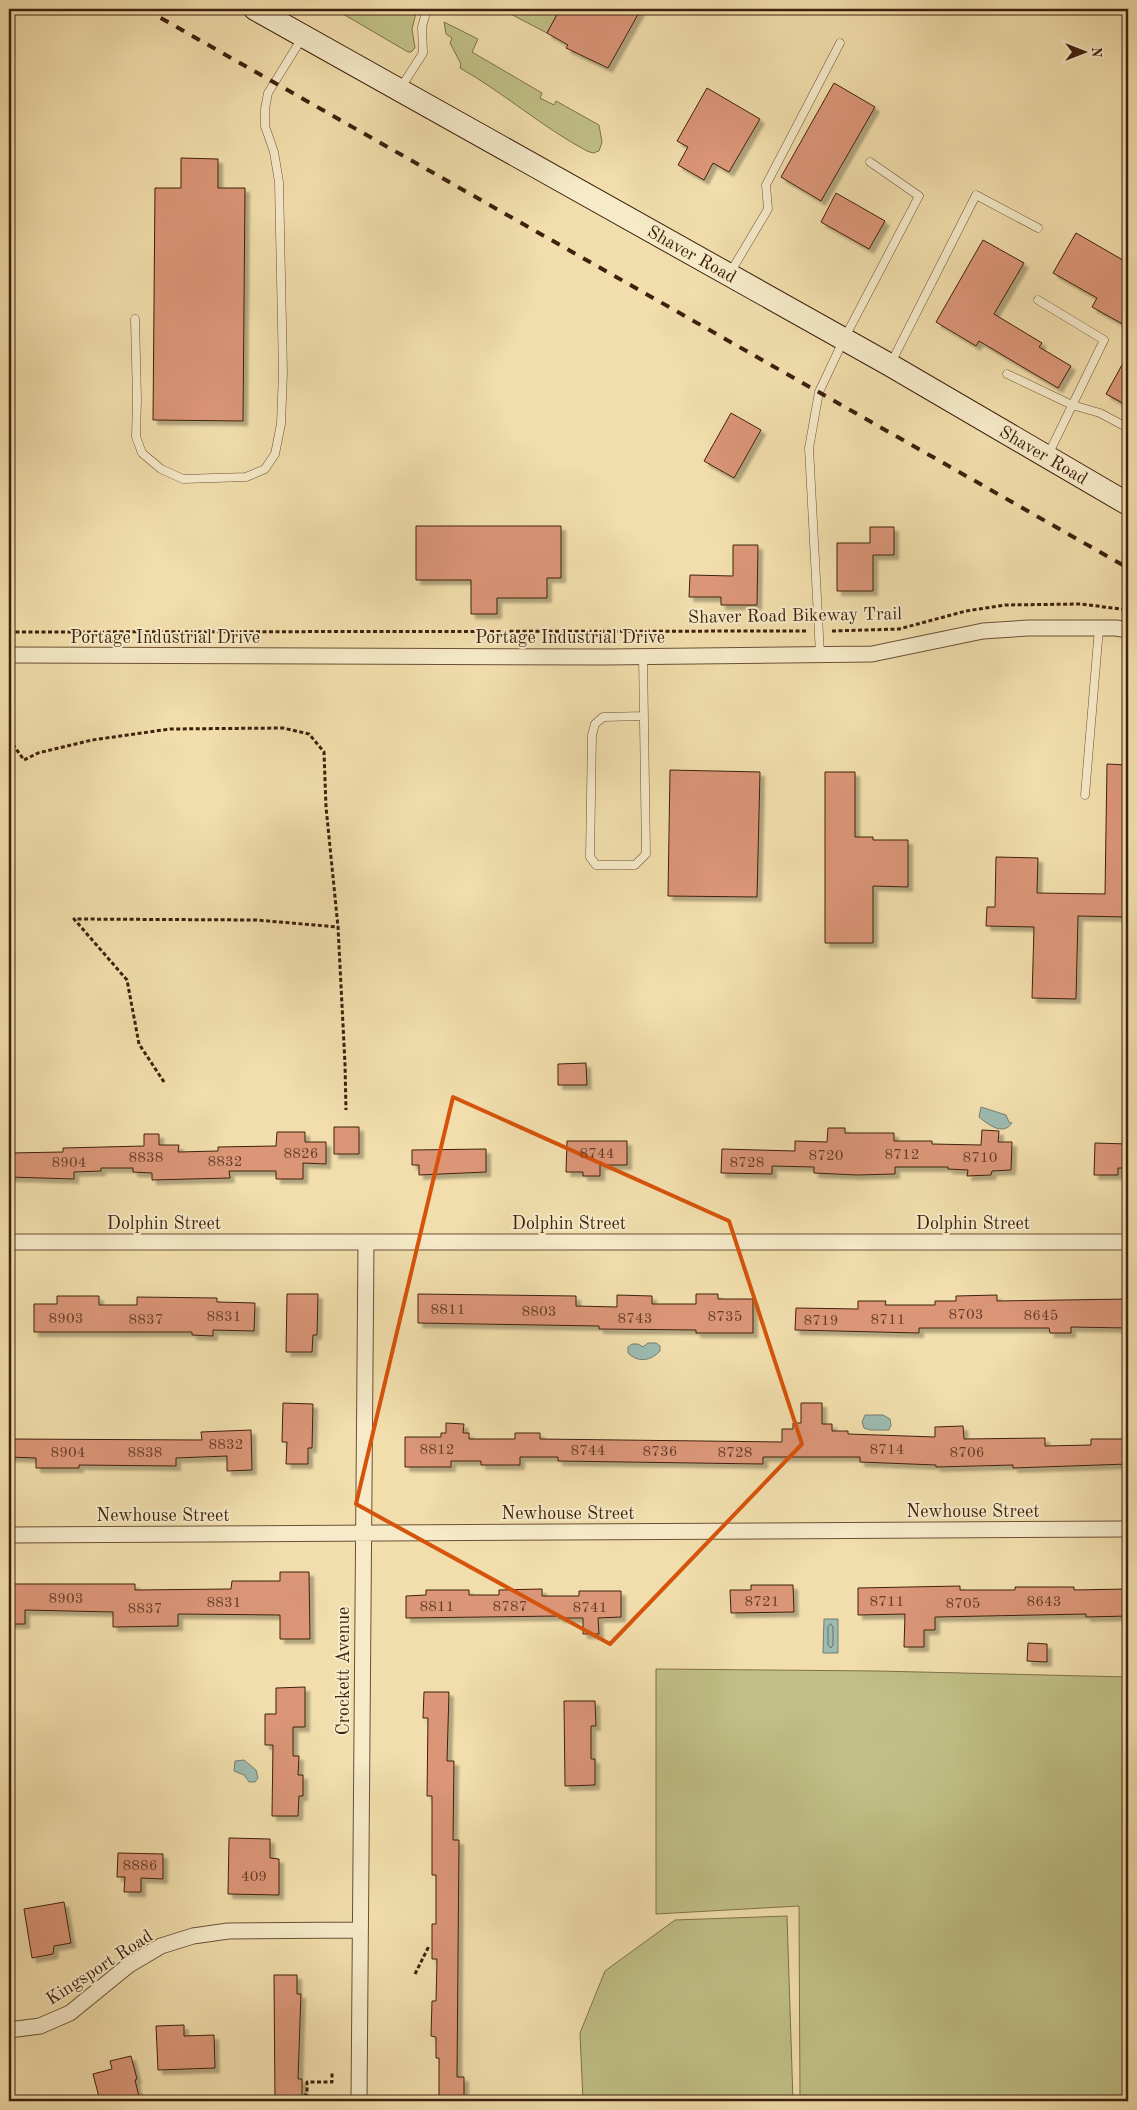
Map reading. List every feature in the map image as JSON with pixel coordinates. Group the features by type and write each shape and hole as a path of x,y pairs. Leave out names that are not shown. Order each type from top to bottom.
{"main road":[{"name":"Shaver Road","path":"255,9 890,365 1128,504"}],"street":[{"name":"Portage Industrial Drive","path":"9,655 643,656 872,654 983,632 1028,628 1128,630"},
{"name":"Dolphin Street","path":"9,1242 1128,1242"},
{"name":"Crockett Avenue","path":"360,2101 362,1533 366,1242"},
{"name":"Newhouse Street","path":"9,1535 1128,1529"},
{"name":"Kingsport Road","path":"9,2030 40,2026 70,2013 129,1965 161,1946 193,1936 228,1931 360,1930"}],"lane":[{"path":"399,90 423,53 422,27 427,9"},
{"path":"135,319 138,399 136,437 142,453 161,469 183,479 246,477 265,469 275,454 281,424 283,372 279,182 274,152 265,126 265,109 268,93 303,36"},
{"path":"729,275 768,209 766,185 840,43"},
{"path":"820,654 809,448 820,390 844,339 919,196 870,162"},
{"path":"890,365 976,195 1038,228"},
{"path":"1038,300 1104,340 1047,456"},
{"path":"1007,374 1072,405 1100,413 1128,428"},
{"path":"1085,794 1099,628"},
{"path":"643,656 644,716 646,854 635,865 596,865 590,857 592,735 595,724 603,717 644,716"}],"path":[{"name":"Shaver Road Bikeway Trail","path":"9,632 819,631 899,629 966,611 1005,605 1081,604 1128,610"},
{"path":"9,739 24,760 38,753 92,740 170,729 283,728 309,734 324,752 326,807 338,927 346,1110"},
{"path":"164,1082 139,1044 127,980 74,918 256,920 338,927"},
{"path":"415,1974 429,1946"},
{"path":"304,2095 307,2095 307,2082 332,2082 332,2073"}],"highlighted area":[{"path":"453,1097 729,1221 802,1444 610,1644 356,1504"}],"green space":[{"path":"337,9 417,9 412,29 415,48 408,52"},
{"path":"501,9 560,9 547,33"},
{"path":"444,22 478,39 472,52 542,93 540,98 554,105 556,101 599,125 602,142 599,151 593,153 570,142 460,68 461,64 450,43 452,38 446,34"},
{"path":"656,1669 878,1671 1128,1677 1128,2101 800,2101 799,1906 656,1914"},
{"path":"787,1916 793,2101 583,2101 580,2033 605,1971 675,1920"}],"water":[{"path":"981,1107 1006,1115 1009,1122 1012,1123 1004,1129 991,1126 979,1117"},
{"path":"648,1343 656,1343 660,1346 660,1351 649,1359 636,1358 628,1353 628,1347 632,1344 638,1344 643,1347"},
{"path":"865,1415 883,1415 890,1419 891,1425 889,1430 870,1430 864,1428 862,1422"},
{"path":"824,1619 838,1619 838,1653 823,1653"},
{"path":"244,1760 256,1770 258,1778 255,1782 249,1782 244,1775 234,1771 235,1761"}],"building":[{"path":"560,9 641,9 608,68 566,48 568,45 547,33"},
{"path":"834,83 875,107 821,201 781,177"},
{"path":"707,88 760,119 729,172 713,163 704,180 678,165 688,147 677,141"},
{"path":"181,158 218,159 218,188 245,188 243,421 153,420 155,188 181,188"},
{"path":"836,193 885,221 869,249 821,222"},
{"path":"1076,233 1128,263 1128,327 1092,307 1097,298 1053,273"},
{"path":"983,240 1024,263 994,314 1042,343 1039,347 1071,366 1058,388 979,341 976,346 936,322"},
{"path":"1128,354 1128,406 1106,394"},
{"path":"731,413 761,430 734,478 704,461"},
{"path":"416,526 561,526 561,578 547,578 547,598 497,598 497,614 471,614 471,580 416,580"},
{"path":"870,527 894,527 894,555 873,555 873,591 837,591 837,543 870,543"},
{"path":"733,545 758,545 757,605 721,605 721,597 689,597 690,575 733,576"},
{"path":"1107,764 1128,765 1128,917 1078,916 1076,999 1032,998 1034,927 986,926 987,907 995,907 996,857 1038,858 1037,893 1105,894"},
{"path":"670,770 760,772 757,897 668,896"},
{"path":"825,772 855,772 855,837 873,837 873,840 908,840 908,887 873,886 873,943 825,943"},
{"path":"586,1063 587,1085 558,1085 558,1064"},
{"path":"334,1127 359,1127 359,1154 334,1154"},
{"path":"828,1128 845,1128 845,1133 894,1133 894,1141 932,1141 932,1144 981,1145 982,1130 999,1131 998,1142 1012,1142 1011,1170 992,1171 991,1175 967,1176 968,1170 948,1169 948,1167 895,1167 895,1174 857,1175 814,1173 814,1167 772,1166 772,1174 721,1173 722,1149 795,1151 795,1141 827,1142"},
{"path":"277,1132 305,1132 305,1142 326,1142 326,1164 303,1163 303,1179 276,1179 276,1171 229,1171 230,1178 152,1180 152,1173 133,1172 133,1168 101,1168 101,1171 74,1172 74,1179 9,1177 9,1153 63,1152 63,1148 144,1146 144,1134 159,1134 159,1145 179,1145 178,1152 218,1151 218,1147 276,1146"},
{"path":"567,1141 627,1141 627,1165 600,1165 600,1176 583,1176 583,1172 566,1172"},
{"path":"1095,1143 1128,1144 1128,1168 1118,1168 1118,1175 1094,1175"},
{"path":"486,1149 486,1172 419,1175 419,1165 412,1165 412,1150"},
{"path":"287,1294 318,1294 317,1335 313,1335 312,1352 286,1352"},
{"path":"418,1294 576,1296 576,1306 617,1307 617,1295 652,1296 652,1304 696,1304 696,1294 718,1294 718,1299 753,1299 753,1333 696,1333 696,1330 599,1329 599,1326 418,1323"},
{"path":"997,1295 997,1301 1128,1299 1128,1328 1071,1327 1071,1333 1050,1333 1049,1328 919,1328 919,1333 795,1330 796,1308 858,1309 858,1301 886,1301 885,1305 935,1305 935,1301 956,1301 956,1296"},
{"path":"57,1296 99,1296 99,1305 137,1305 137,1297 217,1298 217,1302 255,1303 254,1331 213,1330 213,1336 192,1335 192,1332 34,1332 34,1304 57,1304"},
{"path":"283,1403 313,1404 312,1448 308,1448 308,1464 286,1464 287,1442 282,1442"},
{"path":"801,1403 822,1403 822,1424 832,1424 832,1431 848,1431 848,1434 935,1437 935,1427 963,1426 964,1439 1045,1438 1045,1446 1091,1445 1091,1439 1128,1439 1128,1464 1013,1468 1013,1465 936,1467 936,1465 860,1462 860,1457 763,1457 763,1464 558,1461 558,1457 520,1457 520,1465 481,1465 481,1461 451,1461 451,1467 405,1467 405,1437 441,1437 441,1433 446,1433 446,1423 464,1424 463,1433 469,1433 469,1439 515,1439 515,1433 540,1433 540,1439 782,1442 782,1429 793,1429 793,1423 801,1423"},
{"path":"251,1430 252,1470 227,1471 227,1456 176,1458 176,1466 79,1465 79,1468 36,1468 36,1458 9,1457 9,1439 202,1440 201,1432"},
{"path":"280,1572 309,1572 310,1639 280,1639 280,1615 178,1614 178,1626 113,1627 113,1612 25,1610 25,1624 9,1624 9,1584 135,1584 135,1590 231,1589 232,1581 280,1581"},
{"path":"751,1585 793,1585 794,1612 731,1613 730,1590 751,1590"},
{"path":"960,1586 960,1590 1015,1590 1015,1587 1074,1587 1074,1590 1128,1589 1128,1616 1086,1617 1086,1614 935,1617 935,1630 924,1630 924,1647 904,1647 905,1614 858,1615 858,1588"},
{"path":"542,1589 542,1596 579,1596 579,1591 621,1591 621,1617 598,1618 599,1634 583,1634 583,1618 559,1618 559,1616 406,1618 406,1596 426,1595 426,1590 469,1590 469,1595 499,1595 499,1590"},
{"path":"1028,1643 1047,1644 1047,1662 1027,1661"},
{"path":"305,1687 305,1727 293,1727 293,1756 299,1756 298,1775 303,1775 303,1796 299,1796 298,1816 272,1816 273,1745 265,1745 265,1714 276,1714 276,1688"},
{"path":"424,1692 449,1692 447,1761 454,1761 453,1840 459,1840 457,2077 464,2077 464,2101 439,2101 439,2058 436,2058 436,2037 431,2036 432,2001 436,2001 437,1959 432,1959 432,1924 436,1924 436,1875 432,1875 432,1796 427,1796 428,1718 423,1718"},
{"path":"564,1701 595,1701 596,1726 591,1726 591,1759 595,1759 595,1785 565,1786"},
{"path":"229,1838 270,1839 270,1858 279,1859 279,1895 228,1894"},
{"path":"118,1853 163,1854 163,1879 141,1878 141,1892 124,1892 125,1877 117,1877"},
{"path":"64,1902 71,1943 54,1946 53,1954 32,1958 24,1909"},
{"path":"274,1975 297,1975 297,1994 301,1994 298,2079 302,2079 302,2101 275,2101"},
{"path":"184,2025 184,2036 214,2035 215,2068 158,2070 156,2026"},
{"path":"131,2056 140,2101 100,2101 93,2074 112,2069 110,2061"}],"railway":[{"path":"145,9 1128,568"}]}
